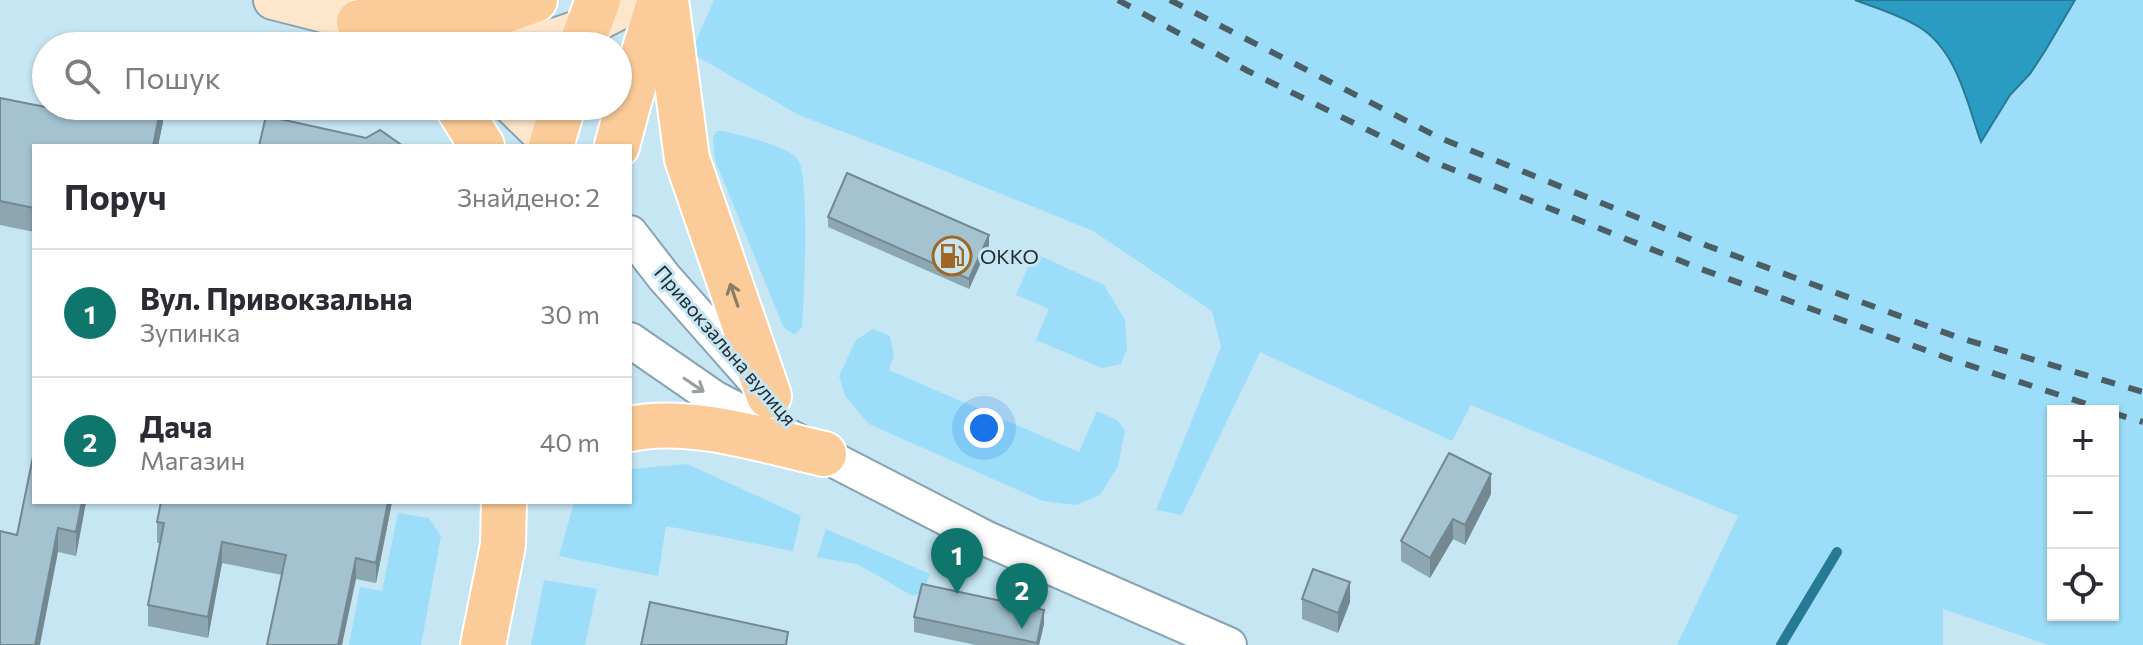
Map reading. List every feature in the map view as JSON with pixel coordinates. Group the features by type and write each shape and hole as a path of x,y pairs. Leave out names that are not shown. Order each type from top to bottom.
{"main road":[{"path":"273,0 368,32"},
{"path":"386,32 492,15 535,0"},
{"path":"568,32 638,0"},
{"path":"632,95 660,0"},
{"path":"666,0 687,159 769,396"},
{"path":"466,120 481,144"},
{"path":"533,120 555,135"},
{"path":"618,144 625,120"},
{"path":"632,429 647,425 695,426 824,454"},
{"path":"483,645 503,545 504,504"},
{"path":"503,545 522,504"}],"street":[{"name":"Привокзальна вулиця","path":"632,236 664,277 824,454"},
{"name":"Привокзальна вулиця","path":"632,341 714,398 987,539 1229,645"}],"shaded area":[{"path":"714,0 1855,0 1919,26 1936,40 2001,0 2143,0 2143,645 2049,645 1943,609 1943,645 1677,645 1738,516 1471,405 1452,441 1260,352 1182,515 1156,510 1221,347 1212,311 1093,231 799,115 691,53"},
{"path":"1855,0 2075,0 2030,74 2010,95 1981,142 1959,78 1943,49 1919,27"},
{"path":"717,131 774,145 798,160 804,190 805,267 802,327 794,335 783,326 715,160 713,137"},
{"path":"1034,253 1104,285 1125,320 1127,349 1121,364 1102,368 1036,340 1049,309 1016,295"},
{"path":"873,329 890,336 894,356 889,370 1079,452 1097,411 1117,420 1125,430 1118,466 1100,495 1076,505 1043,501 869,424 845,396 839,376 856,340"},
{"path":"687,464 801,516 793,551 666,526 658,576 559,556 573,504 632,504 632,469"},
{"path":"398,513 429,518 441,536 421,645 349,645 360,587 382,591"},
{"path":"826,529 930,574 924,591 913,596 857,564 817,557"},
{"path":"544,580 597,589 585,645 531,645"}],"building":[{"path":"0,98 32,104 32,120 158,120 153,144 32,144 32,208 0,201"},
{"path":"265,120 284,120 366,138 380,130 400,144 259,144"},
{"path":"847,173 989,235 969,279 828,217"},
{"path":"1449,453 1491,474 1465,525 1453,519 1430,558 1401,541"},
{"path":"32,462 32,504 82,504 76,532 58,528 35,645 0,645 0,531 17,535"},
{"path":"161,504 388,504 376,563 356,558 338,645 267,645 286,555 222,542 208,617 148,605 164,523 157,522"},
{"path":"1313,569 1350,582 1338,613 1302,599"},
{"path":"922,584 1044,610 1037,643 914,617"},
{"path":"650,602 788,632 786,645 641,645"}],"waterway":[{"path":"1781,645 1837,552"}],"railway":[{"path":"1118,0 1248,71 1429,160 1701,269 1950,359 2090,405"},
{"path":"1170,0 1440,138 1708,246 1957,337 2143,392"},
{"path":"2119,415 2143,422"}],"place":[{"name":"ОККО","path":"952,256"},
{"name":"Вул. Привокзальна","path":"957,594"},
{"name":"Дача","path":"1022,629"}]}
